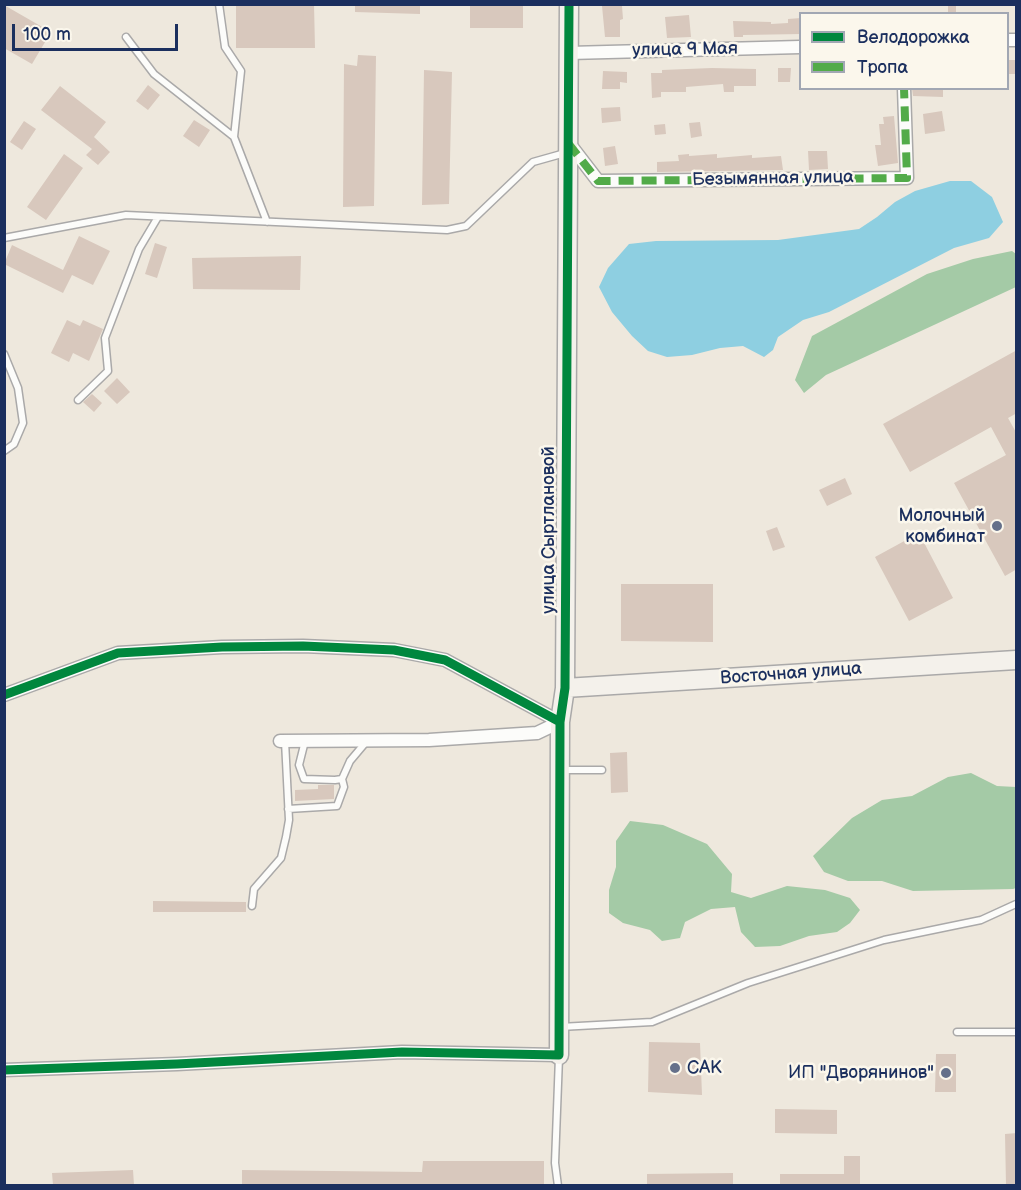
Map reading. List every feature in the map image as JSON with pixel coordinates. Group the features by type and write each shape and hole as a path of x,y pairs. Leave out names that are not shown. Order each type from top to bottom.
{"street":[{"name":"улица Сыртлановой","path":"559,1055 560,722 565,688 569,4"},
{"name":"улица 9 Мая","path":"569,53 799,47"},
{"name":"Безымянная улица","path":"568,147 598,181 908,178 904,90"},
{"path":"4,695 118,653 303,646 394,650 445,660 560,722"},
{"name":"Восточная улица","path":"565,688 1017,660"},
{"path":"283,741 429,740 537,733 560,722"},
{"path":"4,1070 177,1064 402,1052 559,1055"}],"lane":[{"path":"219,4 225,47 241,71 234,138 267,222"},
{"path":"126,37 154,74 234,138"},
{"path":"4,238 126,215 447,230 466,226 533,162 568,147"},
{"path":"78,400 108,371 105,338 139,249 159,217"},
{"path":"4,354 18,388 23,423 14,444 4,451"},
{"path":"288,809 337,806 344,787 342,779 350,761 367,740"},
{"path":"252,906 254,889 281,858 289,820 283,741"},
{"path":"305,741 299,765 304,779 342,779"},
{"path":"560,770 602,770"},
{"path":"560,1027 652,1022 748,983 884,940 981,920 1017,903"},
{"path":"957,1032 1017,1032"},
{"path":"558,1185 555,1163 559,1055"}],"green space":[{"path":"1012,251 1016,254 1016,287 826,375 804,393 795,380 812,336 927,274 973,259"},
{"path":"971,773 997,786 1016,787 1016,888 913,891 882,881 848,881 824,872 813,856 852,818 882,800 912,796 948,777"},
{"path":"630,821 663,825 707,844 732,874 731,892 751,898 787,886 825,890 850,898 860,910 850,923 837,932 809,936 780,946 755,947 741,932 735,907 711,909 685,922 680,938 662,941 650,930 623,923 609,913 609,890 616,867 616,841"}],"water":[{"path":"950,181 971,181 992,197 1003,222 989,238 954,248 829,312 803,320 778,337 773,350 764,357 743,346 667,357 648,351 612,312 599,287 608,268 629,244 656,241 778,240 859,229 895,202 915,191"}],"building":[{"path":"236,4 314,4 315,48 236,48"},
{"path":"355,4 420,4 420,14 355,12"},
{"path":"470,4 523,4 523,28 470,28"},
{"path":"948,4 956,4 956,12 948,12"},
{"path":"4,5 51,32 32,64 4,48"},
{"path":"602,6 622,6 623,19 620,20 620,37 605,37"},
{"path":"689,15 691,37 667,38 665,17"},
{"path":"799,18 799,34 734,37 733,21 771,22 771,24 788,23 788,19"},
{"path":"358,55 376,56 374,206 343,207 344,64 357,66"},
{"path":"1009,60 1017,60 1017,74 1009,74"},
{"path":"778,68 791,68 790,82 778,82"},
{"path":"756,69 756,86 734,86 734,92 724,92 723,84 686,87 686,92 661,92 661,97 652,98 651,73 662,73 662,70"},
{"path":"424,70 452,72 449,204 422,205"},
{"path":"603,71 627,72 627,83 620,82 620,89 602,89"},
{"path":"148,85 160,95 148,110 136,101"},
{"path":"60,86 106,122 94,137 110,152 98,165 86,155 92,149 41,110"},
{"path":"912,90 943,90 943,97 913,96"},
{"path":"620,107 621,121 602,123 601,108"},
{"path":"942,111 945,131 925,134 923,114"},
{"path":"894,116 898,163 878,166 875,145 881,145 879,124 884,124 883,117"},
{"path":"194,120 210,130 199,147 183,136"},
{"path":"24,121 36,129 22,150 10,142"},
{"path":"700,122 702,136 691,138 689,123"},
{"path":"665,124 666,134 655,135 654,125"},
{"path":"615,146 618,164 605,166 603,148"},
{"path":"808,151 827,151 828,169 809,170"},
{"path":"64,154 83,168 46,220 27,207"},
{"path":"689,154 689,156 717,154 717,158 752,155 752,158 781,156 783,170 657,172 657,162 679,161 678,155"},
{"path":"79,236 110,251 93,285 72,275 63,293 4,264 12,245 63,270"},
{"path":"155,243 167,247 157,278 145,274"},
{"path":"301,256 300,290 193,289 192,258"},
{"path":"67,320 80,326 83,320 103,329 89,361 73,353 69,362 51,353"},
{"path":"1017,350 1017,413 1008,418 1017,434 1017,569 1005,576 954,483 1006,455 991,427 910,472 883,424"},
{"path":"117,378 130,392 117,404 104,391"},
{"path":"92,394 102,403 94,412 83,402"},
{"path":"845,478 852,494 827,506 819,490"},
{"path":"777,527 785,547 773,551 766,531"},
{"path":"919,533 953,598 909,621 875,557"},
{"path":"621,584 713,584 713,642 621,641"},
{"path":"627,752 628,792 611,793 610,753"},
{"path":"318,785 334,785 334,799 295,801 295,790 318,789"},
{"path":"153,901 246,902 246,912 153,912"},
{"name":"САК","path":"649,1042 700,1043 702,1095 648,1092"},
{"name":"ИП \"Дворянинов\"","path":"936,1054 956,1054 956,1092 935,1092"},
{"path":"775,1109 837,1110 837,1134 775,1133"},
{"path":"1017,1133 1017,1185 1006,1185 1005,1134"},
{"path":"844,1156 860,1156 860,1185 780,1185 780,1174 844,1174"},
{"path":"423,1161 544,1161 544,1185 242,1185 242,1170 422,1172"},
{"path":"133,1170 134,1185 53,1185 52,1173"},
{"path":"733,1173 733,1185 647,1185 647,1174"}],"marked path":[{"path":"568,143 598,181 907,178 904,90"}],"cycle path":[{"path":"4,1070 177,1064 402,1052 559,1055 560,722 565,688 569,4"},
{"path":"4,695 118,653 222,647 303,646 394,650 445,660 560,722"}],"place":[{"name":"Молочный комбинат","path":"997,526"},
{"name":"САК","path":"675,1068"},
{"name":"ИП \"Дворянинов\"","path":"946,1073"}]}
